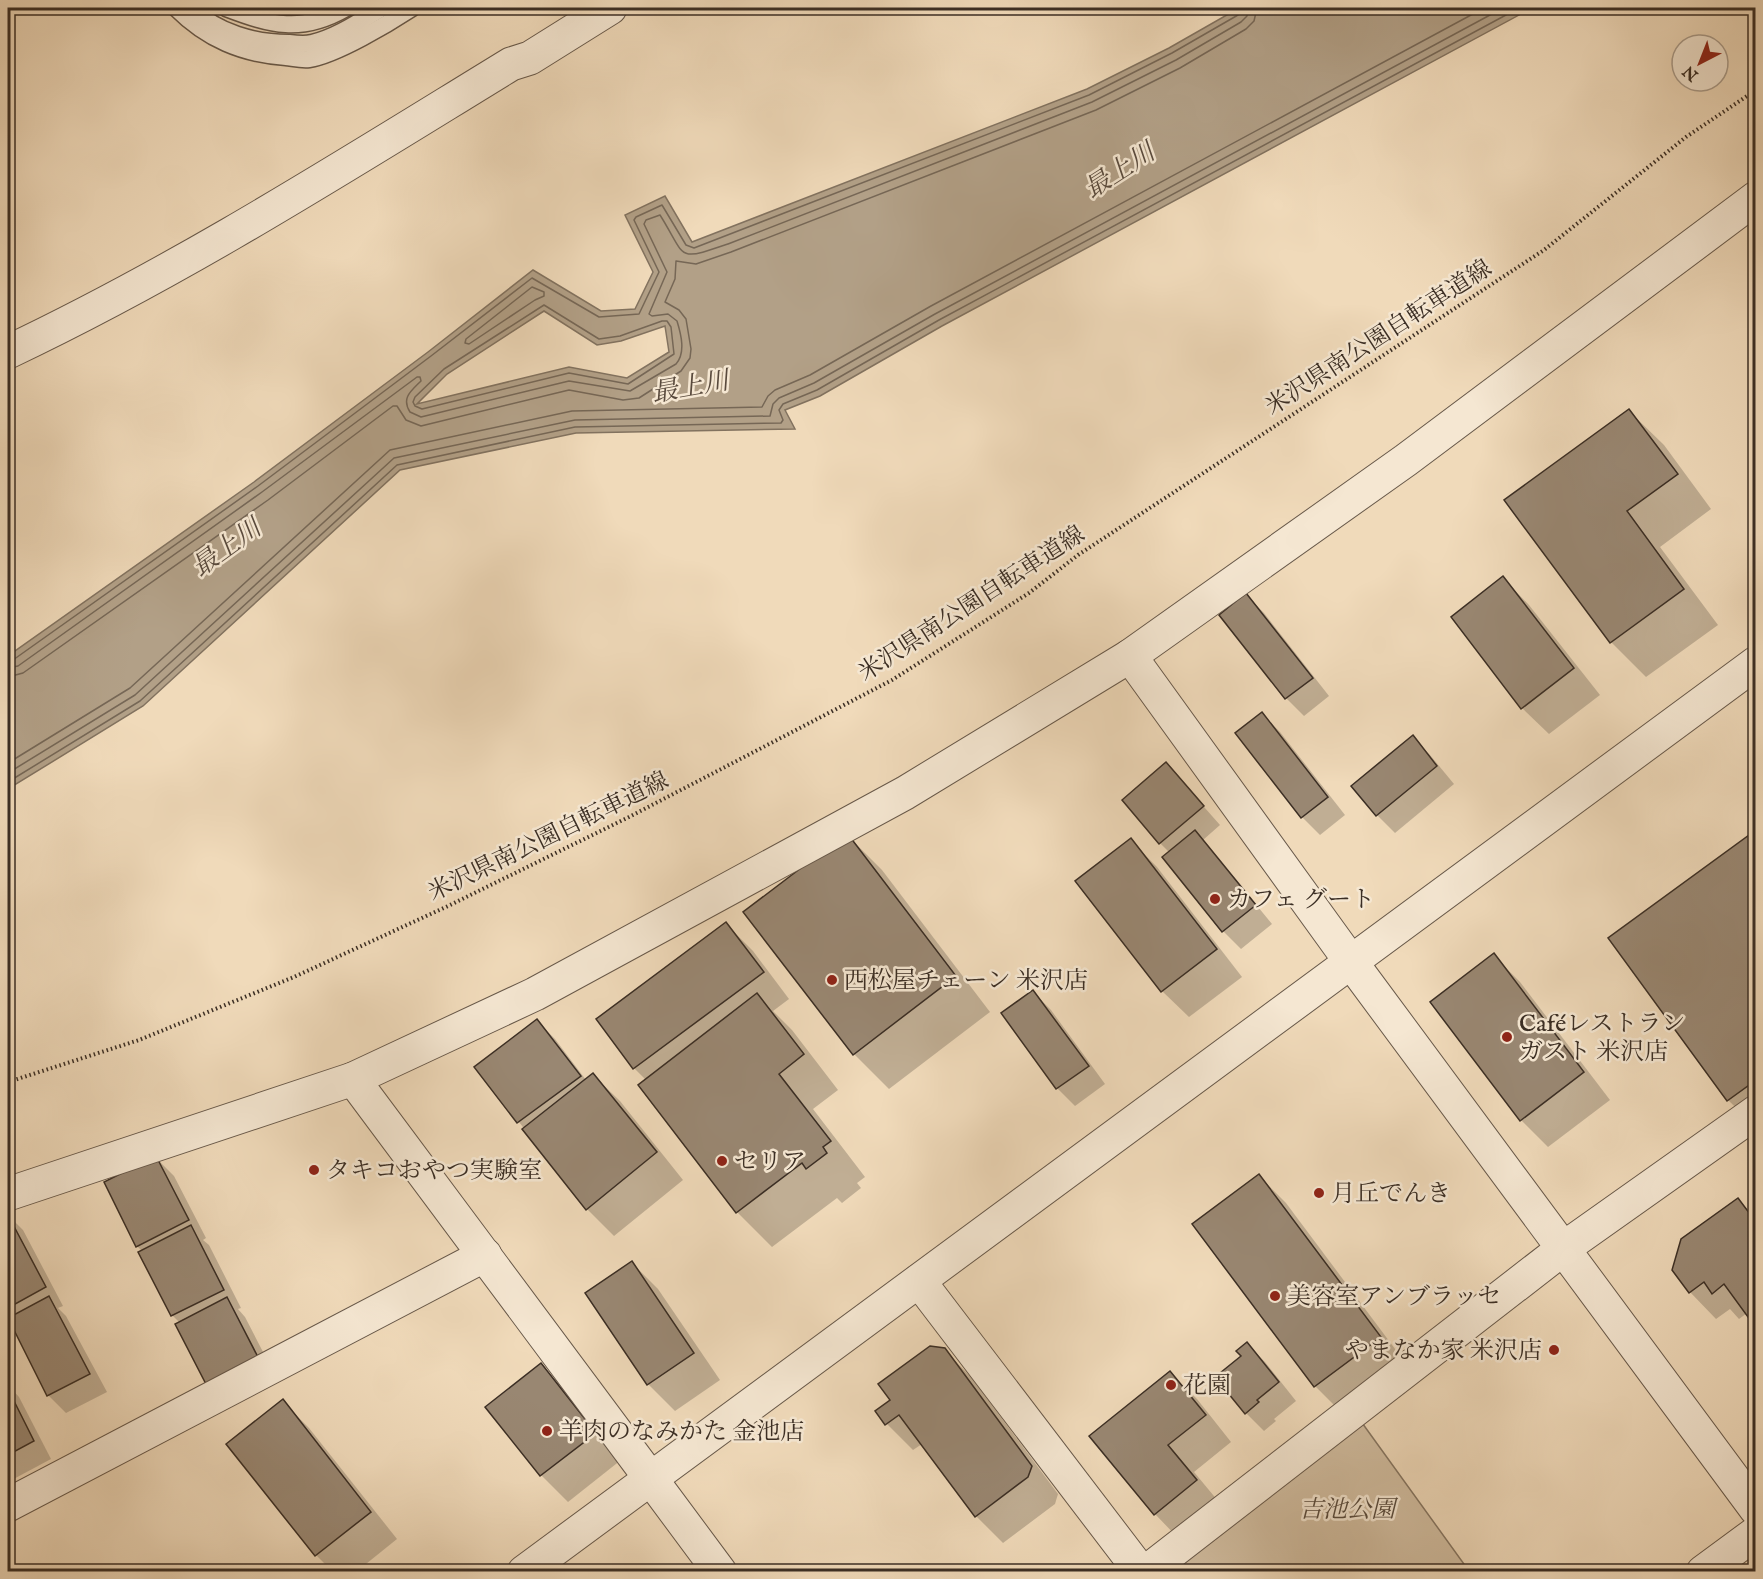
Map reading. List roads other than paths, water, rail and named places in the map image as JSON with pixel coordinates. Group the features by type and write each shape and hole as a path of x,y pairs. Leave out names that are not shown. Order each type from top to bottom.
{"street":[{"path":"8,352 224,239 510,64 530,58 610,8"},
{"path":"8,1194 353,1079 535,994 904,793 1130,656 1406,460 1755,198"},
{"path":"1130,656 1351,962 1755,1509"},
{"path":"524,1572 1755,663"},
{"path":"353,1079 720,1572"},
{"path":"1146,1572 1564,1248 1755,1112"},
{"path":"8,1505 485,1255"},
{"path":"919,1281 1141,1572"},
{"path":"1703,1572 1755,1533"}],"lane":[{"path":"176,8 187,19 226,45 252,52 308,59 333,53 412,8"},
{"path":"192,8 235,35 265,41 310,44 333,36 382,8"},
{"path":"226,8 269,15 288,26 314,15 342,8"}],"water":[{"name":"最上川","path":"1239,8 1532,8 942,326 820,396 785,410 795,429 576,433 400,470 143,706 8,789 8,656 254,482 533,270 601,311 635,309 653,272 625,215 665,196 692,242 1087,89 1169,48","holes":["544,311 597,345 621,341 665,326 669,352 627,378 569,367 417,404 447,374"]}],"place":[{"name":"カフェ グート","path":"1215,899"},
{"name":"西松屋チェーン 米沢店","path":"832,980"},
{"name":"Caféレストラン ガスト 米沢店","path":"1507,1037"},
{"name":"セリア","path":"722,1161"},
{"name":"タキコおやつ実験室","path":"314,1170"},
{"name":"月丘でんき","path":"1319,1193"},
{"name":"美容室アンブラッセ","path":"1275,1296"},
{"name":"やまなか家 米沢店","path":"1554,1350"},
{"name":"花園","path":"1171,1385"},
{"name":"羊肉のなみかた 金池店","path":"547,1431"}],"park label":[{"name":"吉池公園","path":"1347,1509"}]}
